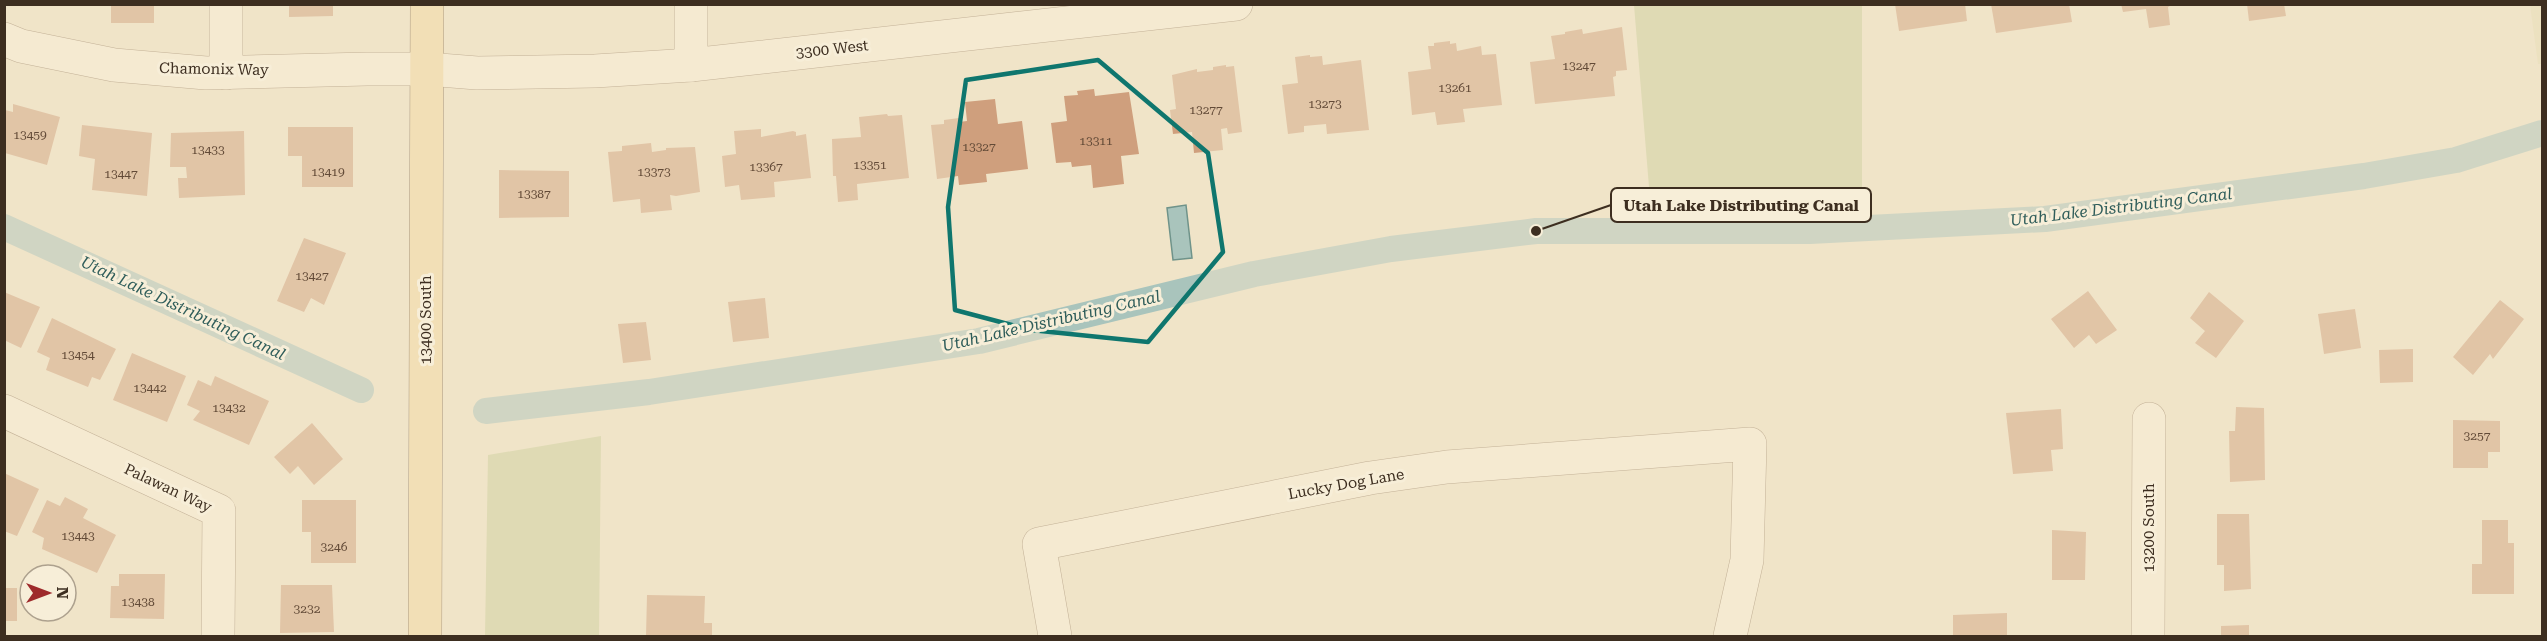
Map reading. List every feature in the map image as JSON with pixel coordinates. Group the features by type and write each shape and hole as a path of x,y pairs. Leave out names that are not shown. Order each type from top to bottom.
{"main road":[{"name":"13400 South","path":"425,636 427,4"}],"street":[{"path":"226,4 226,73"},
{"path":"691,4 691,64"},
{"name":"3300 West","path":"427,69 477,73 573,71 691,64 1151,9 1236,4"},
{"name":"Chamonix Way","path":"4,39 21,46 114,65 226,73 427,69"},
{"name":"Palawan Way","path":"4,411 219,511 218,636"},
{"name":"13200 South","path":"2148,636 2149,419"},
{"name":"Lucky Dog Lane","path":"1055,636 1039,544 1392,475 1522,460 1750,444 1747,560 1730,636"}],"highlighted area":[{"path":"1098,60 1208,153 1223,252 1148,342 1031,330 955,310 948,207 966,80"}],"shaded area":[{"path":"2530,5 2542,5 2542,64 2538,64"}],"green space":[{"path":"1634,5 1862,5 1862,208 1651,211"},
{"path":"601,436 599,636 485,636 488,455"}],"water":[{"path":"1186,205 1192,258 1173,260 1167,208"}],"building":[{"path":"111,4 154,4 154,23 111,23"},
{"path":"289,4 333,4 333,16 289,17"},
{"path":"1895,4 1965,4 1967,21 1899,31"},
{"path":"1991,4 2069,4 2072,22 1996,33"},
{"path":"2121,4 2174,4 2168,7 2170,25 2149,28 2146,9 2123,12"},
{"path":"2247,4 2284,4 2286,16 2249,21"},
{"path":"1622,27 1627,70 1616,71 1616,76 1613,77 1615,96 1535,104 1530,62 1555,59 1551,36 1582,29 1583,34"},
{"path":"1450,41 1450,44 1456,43 1457,51 1481,46 1482,55 1496,54 1502,105 1463,109 1465,122 1437,125 1435,112 1412,115 1408,72 1431,69 1428,46"},
{"path":"1310,55 1310,57 1322,56 1323,65 1361,60 1369,130 1327,134 1326,124 1304,126 1304,132 1288,134 1282,85 1298,83 1295,57"},
{"path":"1226,65 1226,67 1234,66 1242,132 1228,134 1227,128 1221,129 1223,150 1194,153 1192,132 1173,134 1170,110 1176,109 1172,75 1197,69 1197,72 1213,70 1213,67"},
{"path":"1094,89 1095,96 1129,92 1139,154 1121,156 1124,184 1093,188 1091,165 1072,167 1071,162 1056,163 1051,123 1067,121 1064,96 1078,95 1077,91"},
{"path":"995,99 998,124 1022,121 1028,169 986,174 987,182 959,185 958,176 937,179 931,125 944,124 944,120 959,118 959,122 967,121 965,102"},
{"path":"13,104 60,117 47,165 5,153 5,110 13,112"},
{"path":"887,114 888,116 902,115 909,178 857,184 858,200 838,202 836,176 833,176 832,139 861,137 859,117"},
{"path":"82,125 152,133 147,196 92,190 95,159 79,156"},
{"path":"288,127 353,127 353,187 302,187 302,156 288,156"},
{"path":"761,129 761,137 793,131 796,132 796,136 806,134 811,178 774,182 775,197 741,200 739,185 725,187 722,156 736,154 734,131"},
{"path":"244,131 245,195 179,198 178,178 187,178 186,167 170,167 171,133"},
{"path":"651,143 652,152 666,150 666,148 695,147 700,192 670,195 672,210 641,213 640,199 613,202 608,152 622,151 622,146"},
{"path":"499,170 569,171 569,217 499,218"},
{"path":"304,238 346,253 324,305 311,298 304,312 277,301"},
{"path":"2088,291 2117,330 2096,344 2089,335 2074,348 2051,319"},
{"path":"4,292 40,307 21,348 4,340"},
{"path":"2209,292 2244,321 2216,358 2195,343 2205,331 2190,318"},
{"path":"765,298 769,338 733,342 728,302"},
{"path":"2500,300 2524,319 2493,359 2490,354 2473,375 2453,357"},
{"path":"2355,309 2361,348 2324,354 2318,314"},
{"path":"52,318 116,349 100,380 92,377 88,387 46,370 50,358 37,352"},
{"path":"646,322 651,360 623,363 618,324"},
{"path":"2413,349 2413,382 2380,383 2379,350"},
{"path":"132,353 186,376 167,422 113,400"},
{"path":"215,376 269,401 249,445 193,420 200,411 187,405 198,380 211,386"},
{"path":"2236,407 2264,408 2265,480 2230,482 2229,431 2235,431"},
{"path":"2061,409 2063,449 2051,450 2053,471 2013,474 2006,413"},
{"path":"2453,420 2500,421 2500,452 2488,452 2488,468 2453,468"},
{"path":"312,423 343,459 314,485 298,466 290,474 274,457"},
{"path":"4,473 39,489 17,536 4,531"},
{"path":"65,497 88,509 83,518 116,535 97,573 42,549 44,538 32,532 47,500 60,506"},
{"path":"302,500 356,500 356,563 311,563 311,532 302,532"},
{"path":"2217,514 2249,514 2251,589 2224,591 2224,565 2217,565"},
{"path":"2482,520 2508,520 2508,543 2514,543 2514,594 2472,594 2472,564 2482,564"},
{"path":"2052,530 2086,532 2085,580 2052,580"},
{"path":"119,574 165,574 164,619 110,618 111,586 119,586"},
{"path":"281,585 332,585 334,632 280,633"},
{"path":"4,588 17,588 17,621 4,621"},
{"path":"647,595 705,596 704,623 712,623 712,636 646,636"},
{"path":"2007,613 2007,636 1953,636 1953,615"},
{"path":"2249,625 2249,636 2221,636 2221,626"}],"waterway":[{"name":"Utah Lake Distributing Canal","path":"486,411 649,392 979,341 1254,274 1391,249 1536,231 1810,231 2045,219 2364,176 2456,160 2542,133"},
{"name":"Utah Lake Distributing Canal","path":"4,227 361,390"}],"place":[{"name":"Utah Lake Distributing Canal","path":"1536,231"}]}
